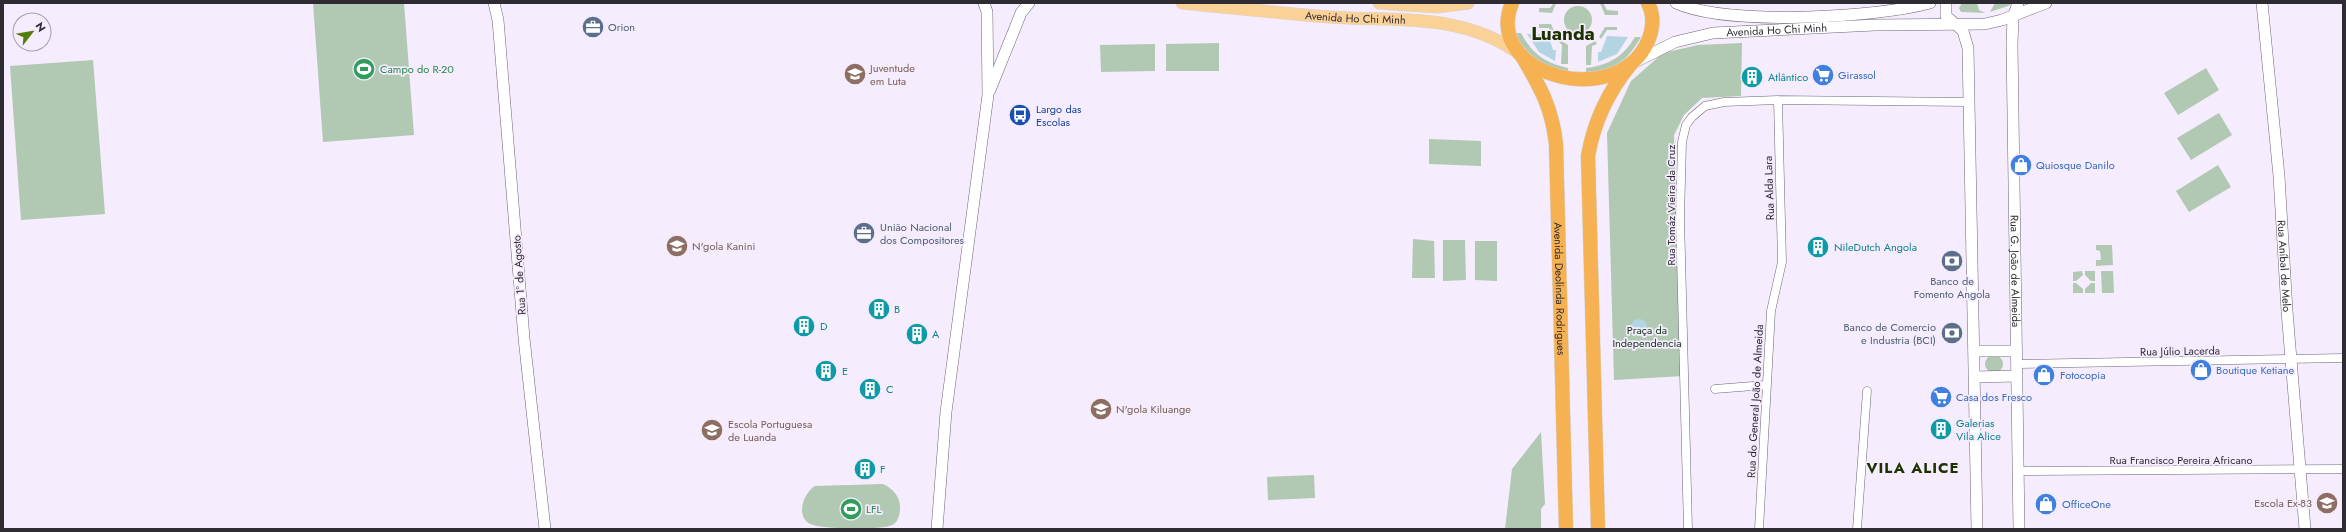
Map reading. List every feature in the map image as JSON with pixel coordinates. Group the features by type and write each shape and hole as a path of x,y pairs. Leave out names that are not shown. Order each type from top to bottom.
{"highway":[{"name":"Avenida Deolinda Rodrigues","path":"1512,3 1508,29 1512,42 1522,56 1548,102 1554,121 1556,144 1566,529"},
{"path":"1598,529 1588,156 1591,136 1600,112 1614,85 1630,65 1640,56 1650,36 1652,12 1648,3"},
{"path":"1522,56 1546,72 1576,81 1606,77 1630,65"}],"main road":[{"name":"Avenida Ho Chi Minh","path":"1182,3 1332,17 1434,21 1470,28 1485,34 1522,56"},
{"name":"Avenida Ho Chi Minh","path":"1379,3 1437,7 1468,3"}],"street":[{"path":"494,3 498,20"},
{"path":"498,20 499,3"},
{"path":"937,528 948,397 988,95 987,12 984,3"},
{"path":"988,95 1021,13 1029,3"},
{"name":"Avenida Ho Chi Minh","path":"1676,3 1697,10 1720,14 1812,16 1902,9 1930,3"},
{"path":"1946,3 1946,16 1963,31 1968,48 1977,529"},
{"name":"Rua G. João de Almeida","path":"2018,3 2012,22 2012,44 2019,529"},
{"path":"1958,25 1985,24 2002,20 2046,3"},
{"name":"Rua Aníbal de Melo","path":"2262,3 2279,176 2291,359 2305,529"},
{"name":"Rua 1º de Agosto","path":"498,20 524,338 545,529"},
{"name":"Avenida Ho Chi Minh","path":"1630,65 1675,42 1713,33 1740,30 1929,24 1958,25"},
{"name":"Rua Tomáz Vieira da Cruz","path":"1688,529 1680,218 1684,132 1692,117 1705,106 1724,102 1778,100 1970,102"},
{"name":"Rua Alda Lara","path":"1778,100 1782,247 1778,276"},
{"name":"Rua do General João de Almeida","path":"1760,529 1766,386 1771,311 1778,276"},
{"path":"1974,351 2016,351"},
{"name":"Rua Júlio Lacerda","path":"2017,364 2343,358"},
{"path":"1974,377 2017,376"},
{"path":"1715,389 1766,386"},
{"path":"1857,529 1867,391"},
{"name":"Rua Francisco Pereira Africano","path":"2018,471 2301,471 2343,469"}],"green space":[{"name":"Campo do R-20","path":"313,3 404,3 414,135 323,142"},
{"path":"1554,3 1556,3 1552,13 1539,12 1539,8 1550,8"},
{"path":"1600,3 1603,3 1607,10 1618,11 1618,15 1605,15"},
{"path":"1962,3 1977,3 1979,10 1985,13 1961,12 1959,8"},
{"path":"1995,3 2012,3 2008,6 1990,12"},
{"path":"1578,6 1588,10 1592,20 1588,30 1578,34 1568,30 1564,20 1568,10"},
{"path":"1539,24 1551,24 1556,36 1554,38 1549,28 1539,28"},
{"path":"1605,27 1617,27 1617,30 1607,30 1601,39 1599,37"},
{"path":"1514,33 1521,33 1530,47 1546,60 1568,68 1568,75 1551,68 1536,59 1524,47"},
{"path":"1635,37 1641,37 1636,46 1625,59 1612,67 1586,75 1586,68 1602,65 1615,59 1626,50"},
{"path":"1560,40 1568,45 1568,64 1561,64 1562,45 1559,42"},
{"path":"1595,41 1597,44 1592,46 1591,65 1586,65 1586,46"},
{"path":"1219,43 1219,71 1166,71 1166,44"},
{"name":"Praça da Independencia","path":"1742,43 1741,96 1702,98 1684,115 1674,135 1677,252 1683,376 1614,380 1607,133 1631,81 1663,53 1698,45"},
{"path":"1155,44 1155,71 1101,72 1100,45"},
{"path":"93,60 105,214 21,220 10,66"},
{"path":"2206,68 2219,90 2178,115 2164,93"},
{"path":"2219,113 2232,135 2191,160 2177,138"},
{"path":"1429,139 1481,141 1481,166 1429,164"},
{"path":"2218,165 2231,187 2189,212 2176,191"},
{"path":"1413,239 1434,241 1435,278 1412,278"},
{"path":"1443,240 1465,240 1466,280 1443,281"},
{"path":"1475,241 1497,241 1497,281 1475,280"},
{"path":"2096,245 2112,245 2113,265 2096,266 2096,260 2101,260 2100,251 2096,250"},
{"path":"2082,271 2083,275 2076,281 2073,281 2073,272"},
{"path":"2085,271 2095,271 2095,281 2091,281 2085,275"},
{"path":"2101,271 2113,271 2114,293 2102,293"},
{"path":"2073,283 2076,283 2083,289 2083,293 2073,293"},
{"path":"2091,283 2095,283 2095,293 2085,293 2085,289"},
{"path":"1994,355 1998,356 2002,360 2002,368 1998,372 1994,373 1990,372 1986,368 1985,364 1986,360 1990,356"},
{"path":"1541,432 1545,504 1541,509 1541,529 1505,529 1512,469"},
{"path":"1314,475 1315,498 1268,500 1267,477"},
{"name":"LFL","path":"883,484 895,493 899,499 899,516 894,524 879,528 830,528 813,525 807,522 802,512 802,506 807,494 815,486"}],"water":[{"path":"1527,34 1548,34 1553,50 1556,50 1555,61 1539,52"},
{"path":"1607,36 1628,37 1617,54 1598,62 1598,52 1601,52"},
{"path":"1639,319 1645,321 1647,327 1645,333 1639,335 1633,333 1631,327 1633,321"}],"place":[{"name":"Orion","path":"593,27"},
{"name":"Campo do R-20","path":"364,69"},
{"name":"Juventude em Luta","path":"855,74"},
{"name":"Girassol","path":"1823,75"},
{"name":"Atlântico","path":"1752,77"},
{"name":"Largo das Escolas","path":"1020,115"},
{"name":"Quiosque Danilo","path":"2021,165"},
{"name":"União Nacional dos Compositores","path":"864,233"},
{"name":"N'gola Kanini","path":"677,246"},
{"name":"NileDutch Angola","path":"1818,247"},
{"name":"Banco de Fomento Angola","path":"1952,261"},
{"name":"B","path":"879,309"},
{"name":"D","path":"804,326"},
{"name":"Banco de Comercio e Industria (BCI)","path":"1952,333"},
{"name":"A","path":"917,334"},
{"name":"Boutique Ketiane","path":"2201,370"},
{"name":"E","path":"826,371"},
{"name":"Fotocopia","path":"2044,375"},
{"name":"C","path":"870,389"},
{"name":"Casa dos Fresco","path":"1941,397"},
{"name":"N'gola Kiluange","path":"1101,409"},
{"name":"Galerias Vila Alice","path":"1941,429"},
{"name":"Escola Portuguesa de Luanda","path":"712,430"},
{"name":"F","path":"865,469"},
{"name":"Escola Ex-83","path":"2327,503"},
{"name":"OfficeOne","path":"2046,504"},
{"name":"LFL","path":"851,509"}],"district":[{"name":"Luanda","path":"1563,33"},
{"name":"VILA ALICE","path":"1913,468"}]}
